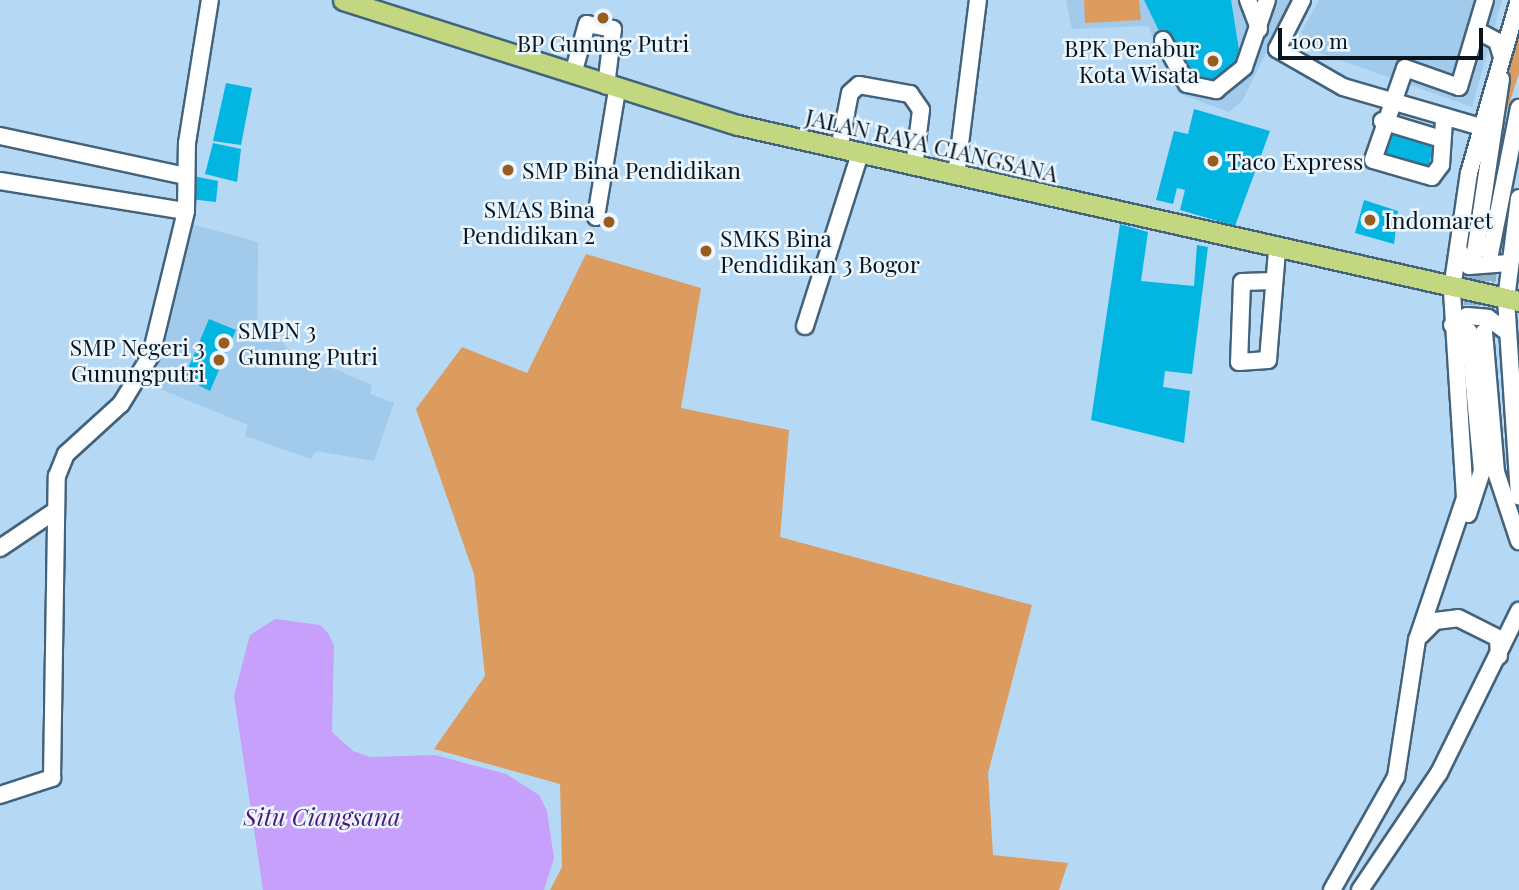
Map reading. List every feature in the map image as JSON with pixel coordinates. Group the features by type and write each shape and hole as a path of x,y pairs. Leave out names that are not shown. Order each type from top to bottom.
{"main road":[{"name":"JALAN RAYA CIANGSANA","path":"343,0 612,88 839,149 1278,251 1513,300"}],"street":[{"path":"0,795 52,778 59,607 52,513 66,454 121,404 151,355 186,211 186,176 210,0"},
{"path":"956,176 978,0"},
{"path":"1248,0 1260,32 1277,49 1321,77 1444,121 1480,127"},
{"path":"1163,40 1187,84 1216,90 1244,67 1260,32 1267,0"},
{"path":"1277,49 1302,0"},
{"path":"1382,121 1438,138 1444,148 1440,168 1426,178 1373,159 1382,121 1405,68 1460,87 1485,0"},
{"path":"1332,890 1396,777 1417,640 1431,615 1438,576 1465,498 1467,471 1452,325 1452,289 1469,176 1480,127 1519,0"},
{"path":"573,74 587,24 613,29 612,88 596,218"},
{"path":"1476,30 1503,50"},
{"path":"1503,50 1498,128 1483,253 1519,108"},
{"path":"839,149 850,93 859,85 910,94 921,110 914,167"},
{"path":"1438,138 1444,121"},
{"path":"0,136 186,176"},
{"path":"805,326 860,154"},
{"path":"1440,168 1469,176"},
{"path":"0,181 186,211"},
{"path":"1519,198 1509,263 1513,300 1507,332 1519,497"},
{"path":"1458,250 1469,266 1509,263"},
{"path":"1274,281 1242,282 1239,362 1268,360 1278,251"},
{"path":"1452,325 1466,316 1488,318 1507,332"},
{"path":"1438,576 1482,471 1477,332 1496,472 1519,541"},
{"path":"2,548 52,513"},
{"path":"1360,890 1439,773 1516,628 1519,611"},
{"path":"1431,615 1458,618 1498,638"},
{"path":"1498,638 1516,628"},
{"path":"1498,638 1500,658"}],"shaded area":[{"name":"BPK Penabur Kota Wisata","path":"1066,0 1293,0 1242,101 1229,112 1178,93 1148,26 1072,29"},
{"path":"1084,0 1139,0 1141,20 1085,23"},
{"path":"1319,0 1502,0 1472,107 1312,50 1301,32"},
{"path":"1519,26 1519,73 1507,111 1510,56"},
{"name":"SMPN 3 Gunung Putri","path":"191,224 258,242 257,338 263,341 274,331 288,349 372,385 370,394 394,403 374,461 316,451 311,459 245,436 248,425 153,386"},
{"path":"586,254 701,288 681,408 789,430 780,537 1032,605 988,773 993,855 1068,863 1059,890 550,890 562,867 560,784 434,749 485,676 474,574 416,409 462,347 527,373"}],"water":[{"name":"Situ Ciangsana","path":"275,619 320,625 328,633 334,646 332,732 353,751 370,757 435,755 506,774 539,795 547,811 554,858 544,890 263,890 234,696 250,635"}],"building":[{"path":"1144,0 1231,0 1239,50 1232,72 1206,87 1180,74"},
{"path":"226,83 252,88 241,145 213,141"},
{"name":"Taco Express","path":"1194,109 1270,131 1235,226 1180,210 1185,190 1177,188 1173,204 1156,200 1174,131 1188,134"},
{"path":"1382,123 1398,127 1396,134 1435,145 1427,170 1373,154"},
{"path":"213,143 241,149 237,182 205,174"},
{"path":"193,176 218,181 216,202 190,199"},
{"path":"1364,200 1398,211 1394,244 1355,233"},
{"path":"1120,224 1148,232 1141,281 1194,286 1197,245 1208,247 1192,374 1165,371 1163,387 1190,391 1184,443 1091,420"},
{"name":"SMPN 3 Gunung Putri","path":"209,319 236,330 210,391 184,378"}],"tunnel":[{"path":"1470,329 1475,254"},
{"path":"1484,329 1490,254"}],"place":[{"name":"BP Gunung Putri","path":"603,18"},
{"name":"BPK Penabur Kota Wisata","path":"1213,61"},
{"name":"Taco Express","path":"1213,161"},
{"name":"SMP Bina Pendidikan","path":"508,170"},
{"name":"Indomaret","path":"1370,220"},
{"name":"SMAS Bina Pendidikan 2","path":"609,222"},
{"name":"SMKS Bina Pendidikan 3 Bogor","path":"706,251"},
{"name":"SMPN 3 Gunung Putri","path":"224,343"},
{"name":"SMP Negeri 3 Gunungputri","path":"219,360"}]}
